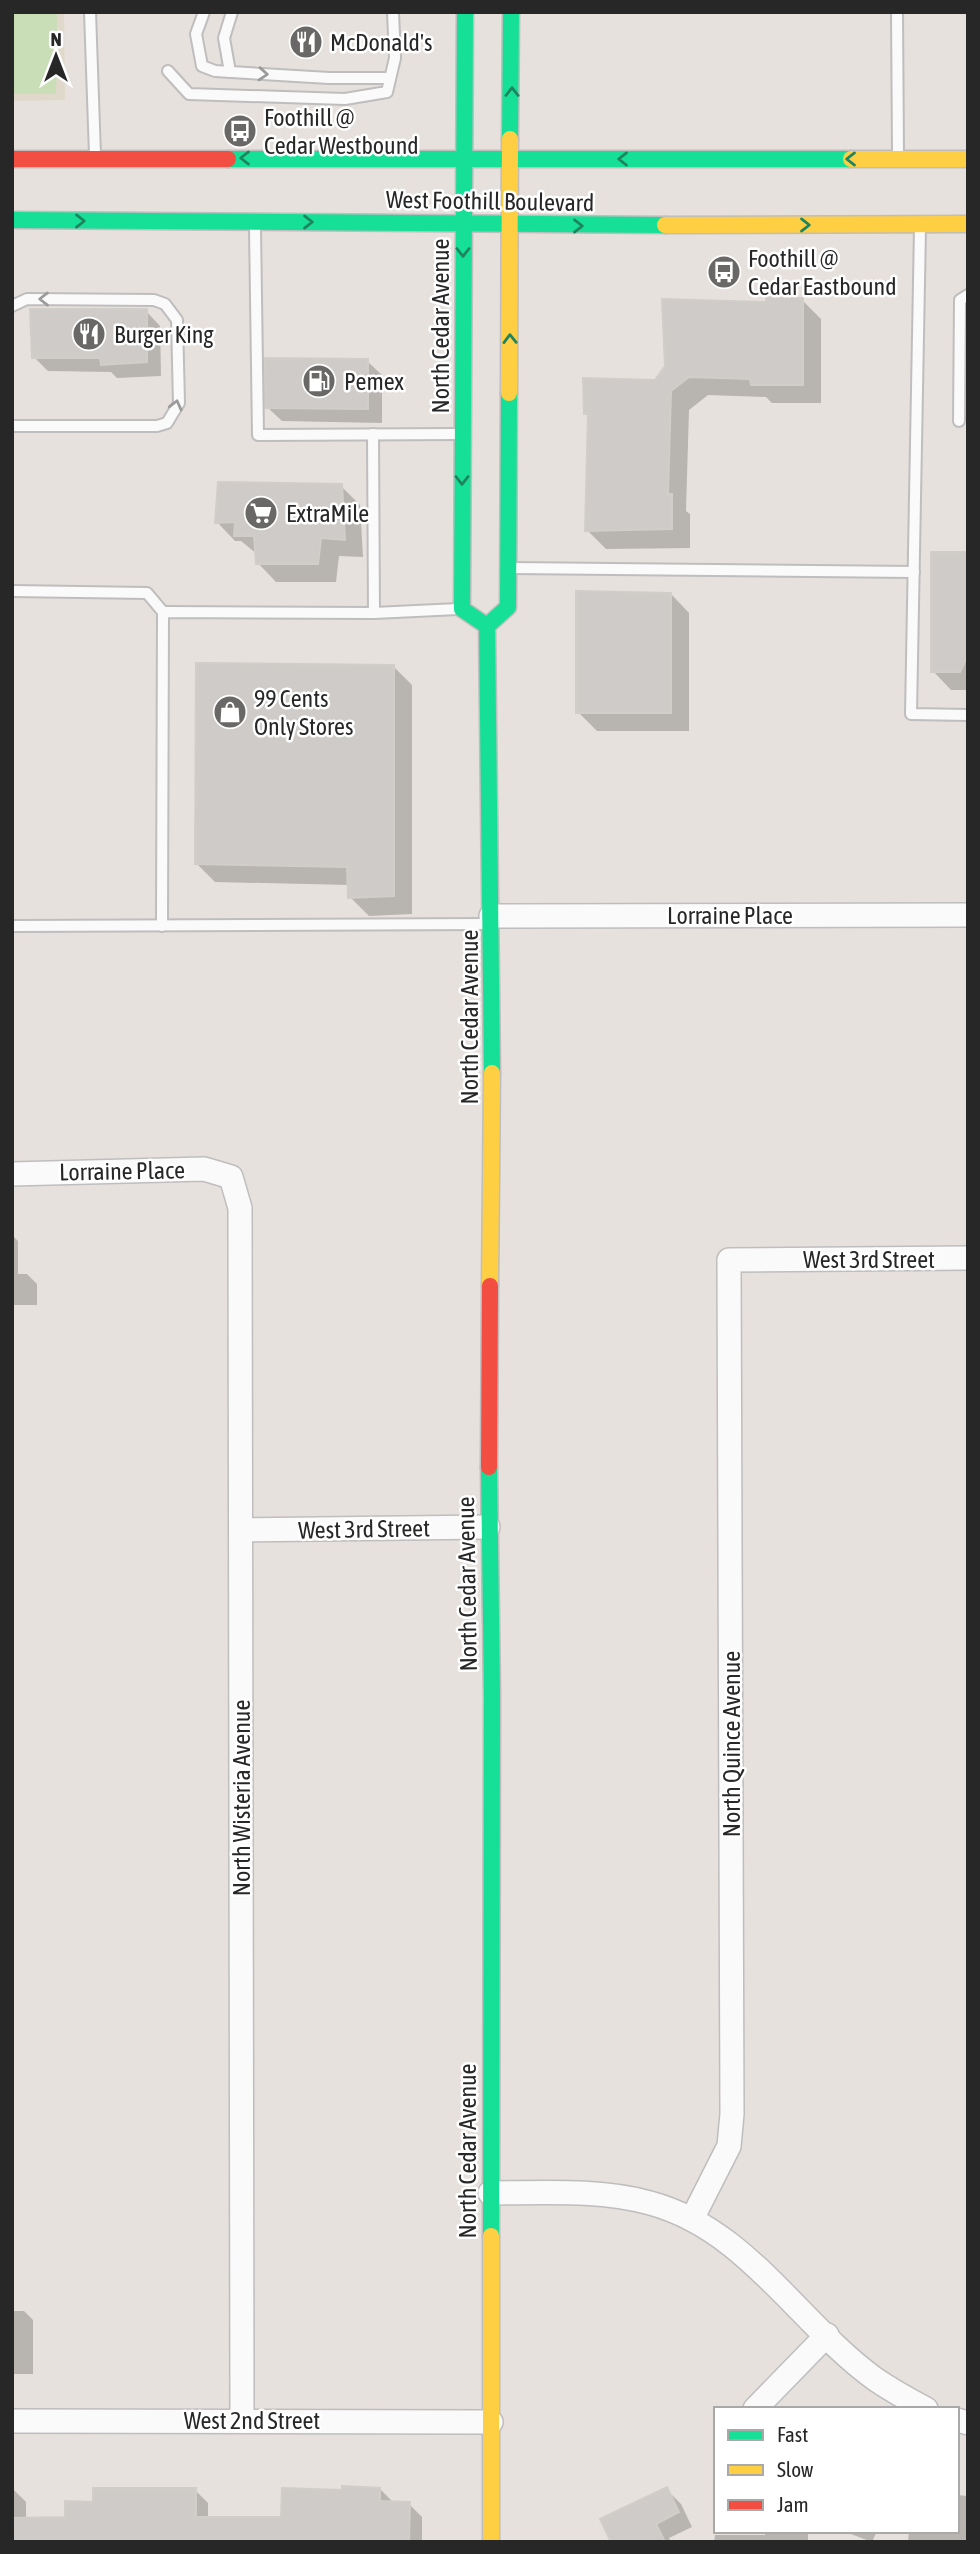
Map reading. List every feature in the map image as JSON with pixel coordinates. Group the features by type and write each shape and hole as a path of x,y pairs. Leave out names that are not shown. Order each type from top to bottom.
{"main road":[{"name":"North Cedar Avenue","path":"462,609 465,12"},
{"path":"462,609 487,626 508,607 511,12"},
{"name":"West Foothill Boulevard","path":"12,159 968,159"},
{"name":"West Foothill Boulevard","path":"12,220 968,224"},
{"name":"North Cedar Avenue","path":"487,626 491,920 488,1527 492,1696 491,2542"}],"street":[{"name":"Lorraine Place","path":"491,920 968,915"},
{"name":"Lorraine Place","path":"12,1174 204,1169 231,1177"},
{"name":"North Wisteria Avenue","path":"231,1177 240,1208 242,2420"},
{"name":"West 3rd Street","path":"729,1260 968,1258"},
{"name":"North Quince Avenue","path":"692,2219 729,2146 732,2114 729,1260"},
{"name":"West 3rd Street","path":"241,1530 488,1527"},
{"path":"490,2193 606,2195 650,2203 692,2219 741,2252 874,2378 923,2407"},
{"path":"757,2407 827,2335"},
{"name":"West 2nd Street","path":"12,2421 491,2422"}],"lane":[{"path":"90,12 95,158"},
{"path":"204,12 196,34 202,66 230,72 329,78 390,78"},
{"path":"230,72 224,38 232,12"},
{"path":"168,71 189,94 345,99 387,92 395,58 393,12"},
{"path":"897,12 898,159"},
{"path":"255,222 258,435 463,434"},
{"path":"920,225 911,715 968,715"},
{"path":"959,421 960,300 968,295"},
{"path":"12,306 27,299 154,300 174,313 177,320 179,403 167,423 157,426 12,426"},
{"path":"373,434 374,612"},
{"path":"509,568 914,572"},
{"path":"12,591 147,593 163,612 162,926"},
{"path":"163,612 374,612 462,609"},
{"path":"12,926 491,920"}],"shaded area":[{"path":"12,12 64,12 65,100 12,101"}],"green space":[{"path":"12,12 57,12 56,94 12,94"}],"building":[{"path":"766,297 803,298 803,385 751,385 750,379 689,377 671,391 668,494 672,494 672,529 585,531 588,414 584,414 583,378 655,380 665,366 662,299 766,302"},
{"name":"Burger King","path":"30,309 147,309 147,362 101,365 100,358 32,358"},
{"path":"265,358 368,359 368,409 265,408"},
{"path":"218,482 342,484 345,540 321,538 318,564 256,564 254,536 234,536 235,522 215,523"},
{"path":"931,552 968,552 968,655 960,672 931,672"},
{"path":"576,591 671,593 671,713 576,713"},
{"path":"196,663 394,665 394,896 348,898 347,867 195,864"},
{"path":"342,2486 380,2488 380,2501 410,2502 409,2542 12,2542 12,2518 65,2517 65,2501 93,2502 93,2488 196,2488 196,2517 281,2517 282,2488 342,2490"},
{"path":"667,2487 679,2512 656,2524 665,2542 611,2542 600,2519"}],"traffic: fast":[{"path":"465,12 462,609 487,626"},
{"path":"510,139 511,12"},
{"path":"228,159 851,159"},
{"path":"12,220 665,225"},
{"path":"492,1073 487,626 508,607 509,393"},
{"path":"489,1467 492,1696 491,2236"}],"traffic: slow":[{"path":"509,393 510,139"},
{"path":"851,159 968,159"},
{"path":"665,225 968,224"},
{"path":"490,1286 492,1073"},
{"path":"491,2236 491,2542"}],"traffic: jam":[{"path":"12,159 228,159"},
{"path":"489,1467 490,1286"}],"place":[{"name":"McDonald's","path":"306,42"},
{"name":"Foothill @ Cedar Westbound","path":"240,131"},
{"name":"Foothill @ Cedar Eastbound","path":"724,272"},
{"name":"Burger King","path":"89,334"},
{"name":"Pemex","path":"319,381"},
{"name":"ExtraMile","path":"261,513"},
{"name":"99 Cents Only Stores","path":"230,712"}]}
